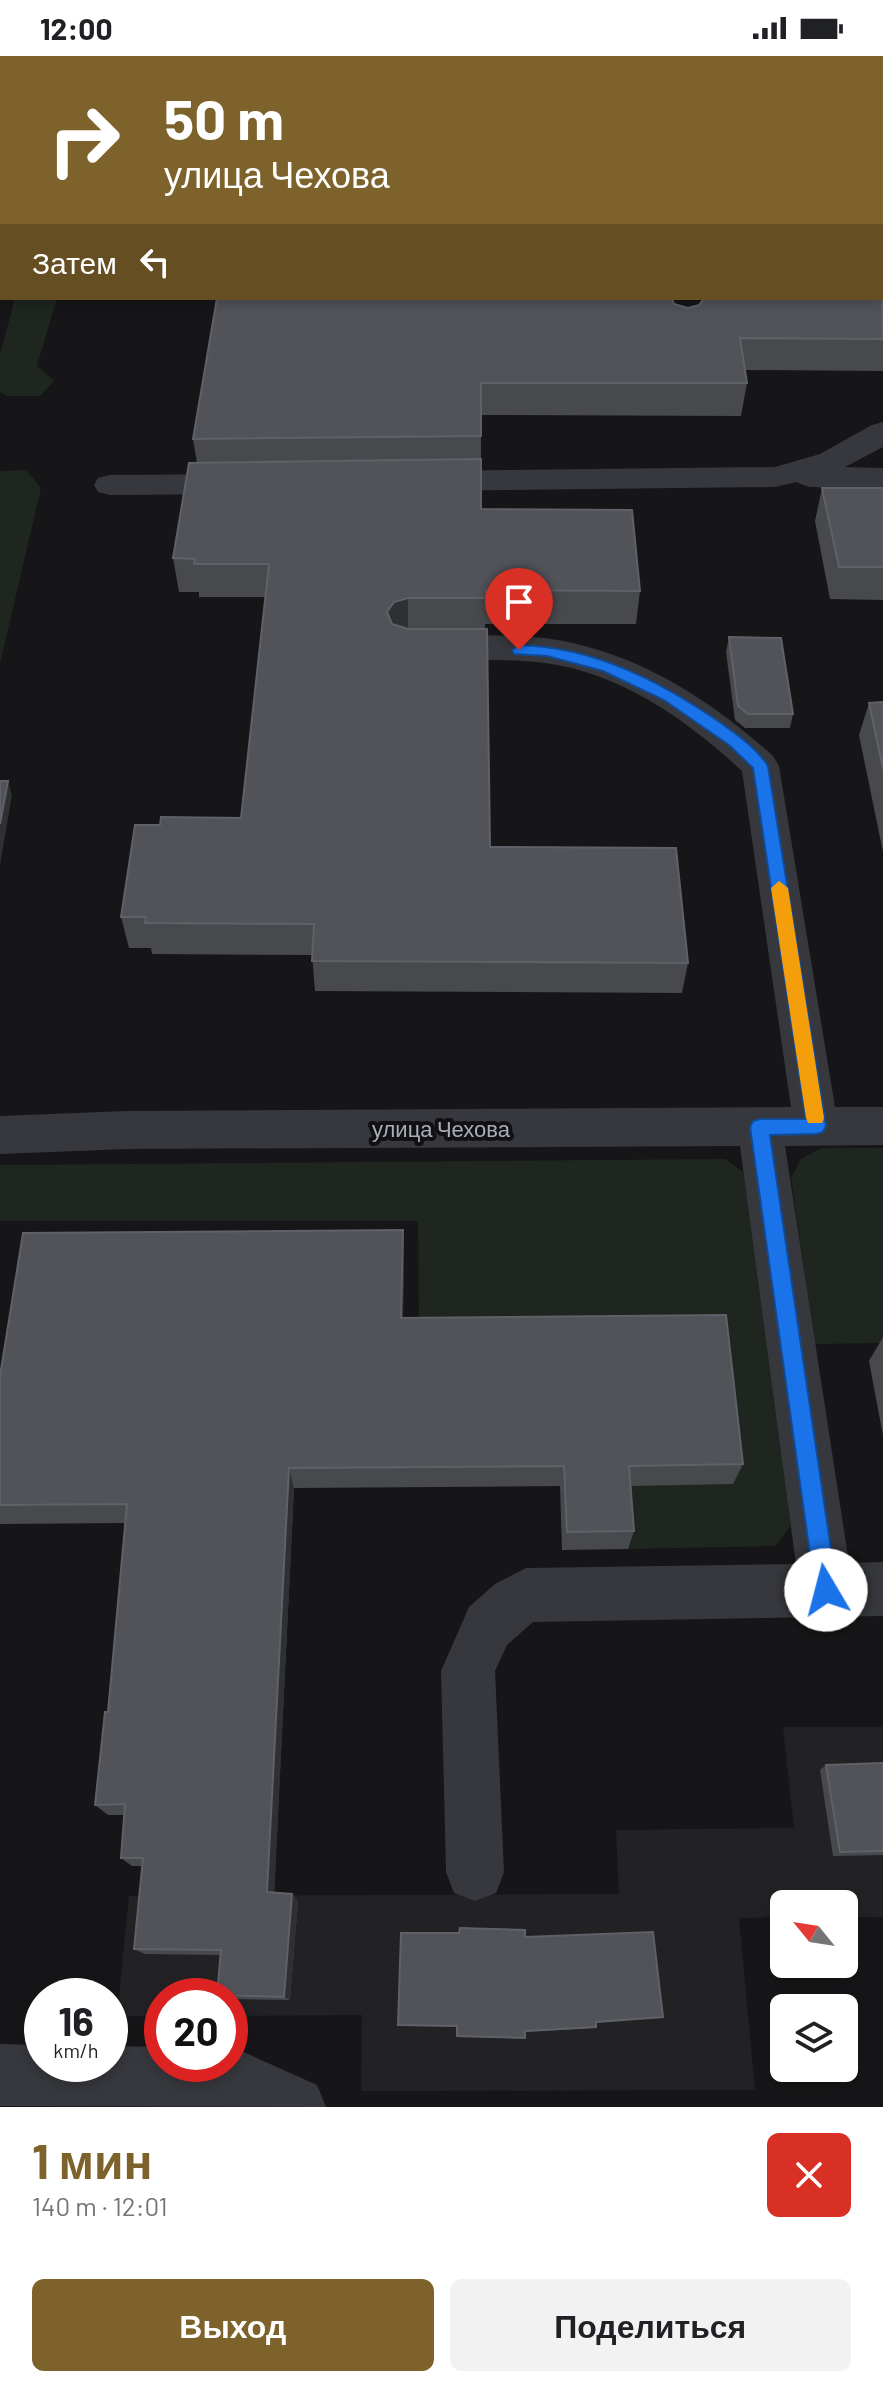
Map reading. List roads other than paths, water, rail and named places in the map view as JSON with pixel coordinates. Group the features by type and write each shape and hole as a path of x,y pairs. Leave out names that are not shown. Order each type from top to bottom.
{"street":[{"path":"775,477 819,468 862,448 883,432"},
{"path":"391,482 883,478"},
{"path":"110,485 281,483"},
{"path":"409,647 547,651 608,667 670,696 735,741 760,766 816,1126"},
{"name":"улица Чехова","path":"0,1135 142,1130 883,1126"},
{"path":"760,1127 826,1590"},
{"path":"475,1872 468,1671 477,1639 499,1611 526,1595 883,1589"},
{"path":"0,2075 237,2080 295,2107"}]}
